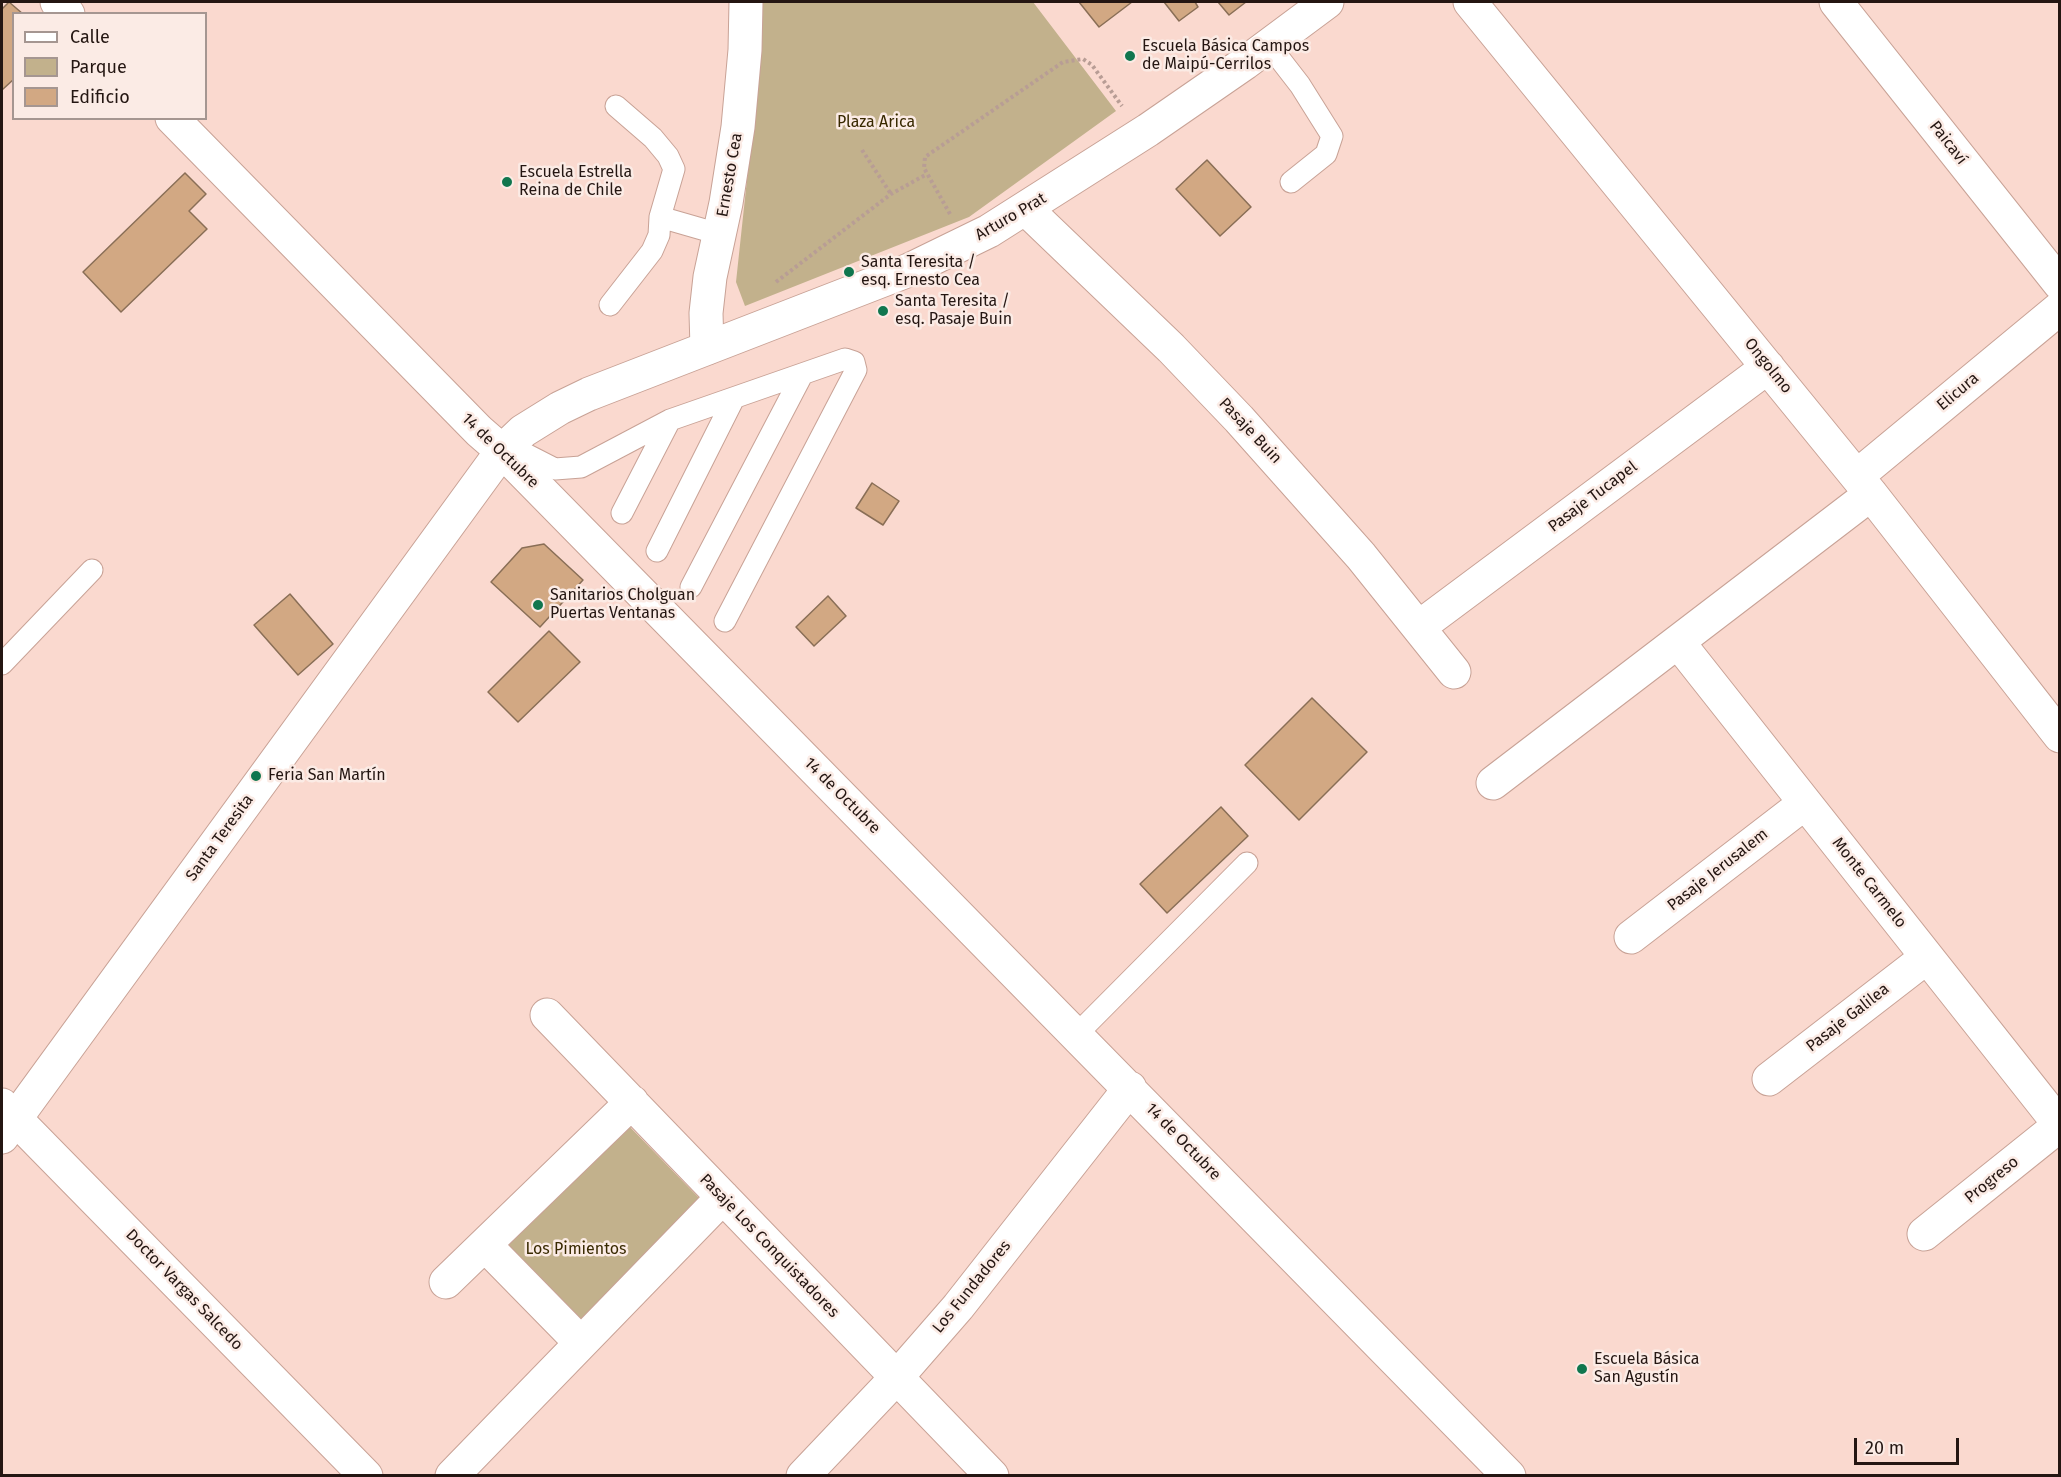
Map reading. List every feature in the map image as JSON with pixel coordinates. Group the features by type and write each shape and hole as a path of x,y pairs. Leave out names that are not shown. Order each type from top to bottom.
{"street":[{"name":"Ernesto Cea","path":"707,348 706,313 738,127 745,50 746,2"},
{"name":"Arturo Prat","path":"505,448 523,431 560,408 589,394 909,270 980,236 1148,130 1327,2"},
{"name":"Ongolmo","path":"1470,2 1864,485 2060,736"},
{"name":"Paicaví","path":"1836,2 2060,284"},
{"name":"14 de Octubre","path":"174,120 478,431 505,448 1509,1476"},
{"name":"Pasaje Buin","path":"1026,209 1172,348 1239,419 1338,530 1454,672"},
{"name":"Elicura","path":"1493,783 1678,642 1864,485 2060,308"},
{"name":"Pasaje Tucapel","path":"1419,627 1768,367"},
{"name":"Santa Teresita","path":"6,1120 505,448"},
{"name":"Monte Carmelo","path":"1678,642 2060,1125"},
{"name":"Pasaje Jerusalem","path":"1631,937 1805,803"},
{"name":"Pasaje Galilea","path":"1769,1078 1927,957"},
{"name":"Pasaje Los Conquistadores","path":"547,1016 992,1476"},
{"name":"Los Fundadores","path":"803,1476 897,1377 958,1307 1130,1088"},
{"path":"446,1282 632,1102"},
{"name":"Doctor Vargas Salcedo","path":"6,1120 366,1476"},
{"name":"Progreso","path":"1924,1234 2060,1125"},
{"path":"452,1476 723,1197"},
{"path":"485,1245 581,1343"}],"lane":[{"path":"1269,45 1300,85 1332,136 1326,154 1291,182"},
{"path":"610,305 652,251 659,235 660,217 674,170 668,156 653,138 616,106"},
{"path":"660,217 719,234"},
{"path":"505,448 555,469 566,470 581,467 670,420 845,359 854,362 856,370 725,621"},
{"path":"691,588 802,375"},
{"path":"657,550 734,398"},
{"path":"622,513 670,420"},
{"path":"2,664 92,570"},
{"path":"1077,1034 1247,863"}],"path":[{"path":"951,214 927,174 924,164 925,157 1063,62 1083,58 1092,65 1127,114"},
{"path":"862,150 891,194"},
{"path":"768,288 891,194 927,174"}],"green space":[{"name":"Plaza Arica","path":"763,2 1033,2 1116,111 969,217 745,306 736,282 761,49"},
{"name":"Los Pimientos","path":"629,1126 701,1200 575,1329 497,1248"}],"building":[{"path":"9,2 21,12 12,12 12,81 2,90 2,9"},
{"path":"1079,2 1132,2 1099,27"},
{"path":"1164,2 1195,2 1198,7 1179,21"},
{"path":"1218,2 1246,2 1229,15"},
{"path":"1207,160 1251,207 1220,236 1176,189"},
{"path":"185,173 206,194 189,211 207,229 121,312 83,272"},
{"path":"872,483 899,501 883,525 856,508"},
{"name":"Sanitarios Cholguan Puertas Ventanas","path":"544,544 583,580 540,627 491,582 522,548"},
{"path":"290,594 333,644 298,675 254,625"},
{"path":"828,596 846,616 814,646 796,627"},
{"path":"549,631 580,662 518,722 488,692"},
{"path":"1312,698 1367,752 1299,820 1245,765"},
{"path":"1221,807 1248,836 1167,913 1140,884"}],"place":[{"name":"Escuela Básica Campos de Maipú-Cerrilos","path":"1130,56"},
{"name":"Escuela Estrella Reina de Chile","path":"507,182"},
{"name":"Santa Teresita / esq. Ernesto Cea","path":"849,272"},
{"name":"Santa Teresita / esq. Pasaje Buin","path":"883,311"},
{"name":"Sanitarios Cholguan Puertas Ventanas","path":"538,605"},
{"name":"Feria San Martín","path":"256,776"},
{"name":"Escuela Básica San Agustín","path":"1582,1369"}]}
